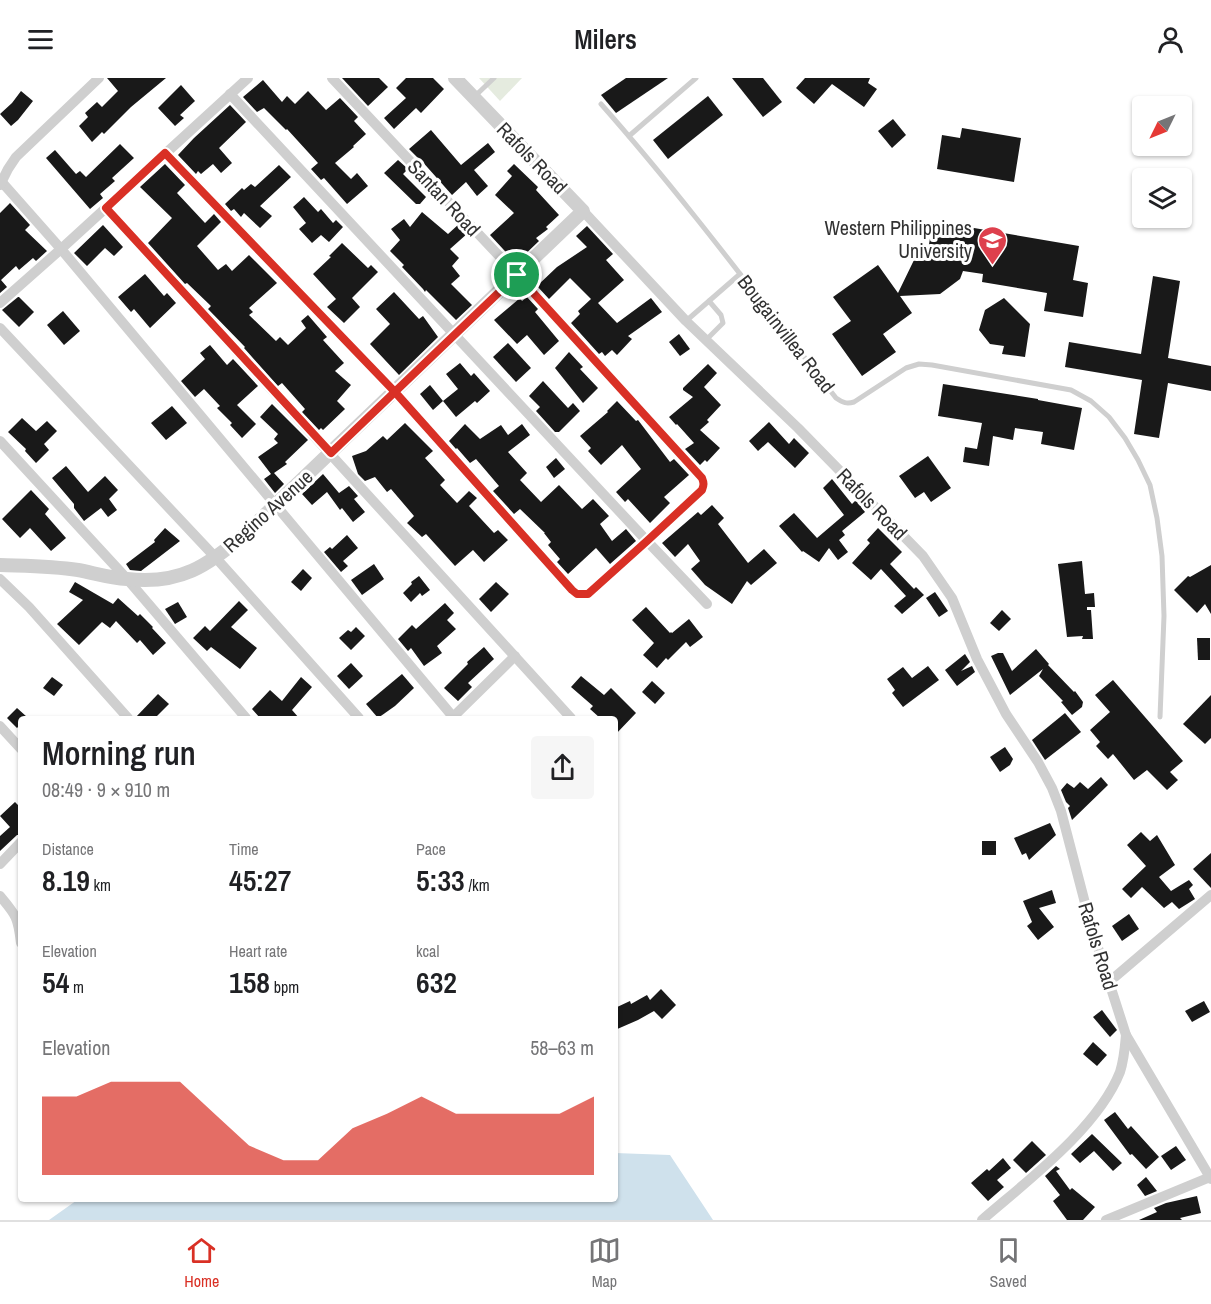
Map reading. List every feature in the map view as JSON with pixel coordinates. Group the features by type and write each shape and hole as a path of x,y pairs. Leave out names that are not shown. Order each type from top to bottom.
{"street":[{"path":"99,78 26,146 0,182 61,249 451,716"},
{"path":"0,303 248,78"},
{"name":"Santan Road","path":"332,78 517,275 702,478 704,486 702,490 647,541"},
{"name":"Rafols Road","path":"454,78 686,321 798,428 923,556 952,598 977,659 994,693 1052,788 1061,811 1090,926 1126,1035 1210,1178"},
{"path":"230,94 707,604"},
{"path":"165,153 395,392 572,590 577,594 588,594 647,541"},
{"path":"106,208 569,716"},
{"name":"Regino Avenue","path":"0,565 60,568 128,580 148,581 166,580 199,569 216,558 275,506 583,211"},
{"path":"0,328 216,558 357,716"},
{"path":"0,441 128,580 244,716"},
{"path":"0,579 29,607 126,716"},
{"path":"455,716 515,656"},
{"path":"0,726 18,746"},
{"path":"0,864 18,845"},
{"path":"1109,982 1211,895"},
{"path":"0,896 12,909 18,924"},
{"name":"Rafols Road","path":"982,1220 1062,1150 1093,1115 1114,1084 1120,1070 1126,1035"},
{"path":"1106,1220 1210,1178"}],"lane":[{"path":"473,98 494,78"},
{"path":"629,136 696,78"},
{"name":"Bougainvillea Road","path":"601,104 740,274 836,398 843,403 854,402 906,368 919,364 932,364 1071,390 1091,401 1109,417 1138,460 1149,485 1156,518 1162,556 1164,616 1160,717"},
{"path":"686,321 740,274"},
{"path":"706,340 723,323 721,315 709,301"}],"shaded area":[{"path":"479,78 522,78 500,101"}],"water":[{"path":"618,1153 670,1155 713,1220 49,1220 74,1202 618,1202"}],"building":[{"path":"107,78 166,78 92,142 79,126 88,117 85,113 97,102 102,107 118,91"},
{"path":"342,78 379,78 388,87 368,106"},
{"path":"406,78 433,78 444,89 421,113 416,108 394,129 384,118 406,98 396,88"},
{"path":"626,78 668,78 616,113 601,95"},
{"path":"732,78 763,78 782,102 763,117"},
{"path":"805,78 870,78 868,83 877,89 864,107 832,84 814,104 796,88"},
{"path":"263,80 282,102 287,96 295,104 308,91 326,110 340,98 358,117 354,121 366,134 335,163 351,179 357,173 368,186 347,204 324,178 321,180 311,169 318,163 287,129 264,108 257,112 243,97"},
{"path":"181,85 195,101 180,115 184,118 175,126 158,108"},
{"path":"21,91 33,101 11,126 0,114"},
{"path":"708,96 723,115 668,159 653,140"},
{"path":"230,105 246,122 219,148 232,163 221,173 213,164 201,174 198,171 196,174 178,155"},
{"path":"893,119 906,135 892,148 878,131"},
{"path":"962,128 1021,138 1014,182 937,169 942,135 960,138"},
{"path":"431,130 461,165 488,143 495,152 474,170 488,186 477,196 466,182 452,195 409,149"},
{"path":"120,144 134,158 112,178 115,181 100,194 103,198 90,209 46,158 55,150 76,174 80,171 86,177"},
{"path":"398,160 408,169 403,174 426,197 420,204 416,204 384,173"},
{"path":"165,164 185,185 177,193 205,223 214,214 221,222 197,246 218,270 226,264 232,271 249,255 277,283 249,308 253,312 249,315 276,341 280,337 288,345 306,328 301,321 308,315 327,337 323,340 344,363 335,371 351,385 337,401 345,409 323,430 321,428 319,430 302,412 305,409 282,383 278,386 245,347 208,309 211,306 187,283 185,284 148,243 172,218 140,187"},
{"path":"514,164 538,187 536,190 559,215 546,227 548,229 536,238 539,241 516,263 490,235 514,213 495,195 512,176 507,171"},
{"path":"279,165 291,177 260,206 272,216 260,228 244,213 241,217 225,204 242,188 244,190 251,184 255,187"},
{"path":"304,197 318,212 321,209 333,223 336,220 343,227 329,242 321,235 312,243 299,229 306,223 293,207"},
{"path":"10,203 30,225 25,230 47,251 36,261 33,258 19,270 16,266 1,280 7,287 0,293 0,213"},
{"path":"422,212 448,234 459,224 468,233 450,249 459,258 452,266 460,276 451,284 472,305 456,320 426,290 425,292 390,251 400,240 391,229 404,219 410,227"},
{"name":"Western Philippines University","path":"933,221 1079,246 1073,280 1088,283 1083,317 1044,311 1047,293 982,282 983,274 963,271 960,279 940,294 900,296 912,313 883,334 896,352 862,376 832,334 851,321 833,297 878,265 898,293 914,260 928,250"},
{"path":"103,225 123,247 114,256 105,248 87,266 74,253"},
{"path":"587,226 613,254 606,260 624,280 598,303 617,323 651,298 662,312 628,336 632,339 617,355 612,350 605,356 602,352 599,354 571,323 580,314 578,311 591,299 570,278 549,299 537,286 557,267 587,247 576,236"},
{"path":"342,243 368,268 371,265 378,272 352,298 360,307 344,323 327,307 336,299 313,274"},
{"path":"145,274 164,296 167,293 176,303 150,328 134,309 131,312 118,297"},
{"path":"1153,276 1180,281 1168,358 1211,366 1211,391 1168,383 1159,438 1134,434 1142,380 1065,367 1069,342 1141,354"},
{"path":"394,292 419,319 423,316 438,337 399,375 370,344 390,324 376,309"},
{"path":"18,297 34,312 19,327 2,310"},
{"path":"527,297 538,309 535,312 559,341 544,355 527,335 517,344 494,320 520,298 522,301"},
{"path":"1004,298 1030,324 1025,357 1002,354 1004,346 990,344 979,330 985,310"},
{"path":"63,311 80,331 64,345 47,325"},
{"path":"679,334 690,349 680,356 669,342"},
{"path":"508,343 531,368 516,382 493,357"},
{"path":"210,345 227,365 233,359 258,386 237,405 256,424 242,438 230,425 232,423 217,408 220,406 204,389 195,397 181,381 205,359 200,353"},
{"path":"569,352 583,367 580,369 598,388 583,403 555,368"},
{"path":"460,363 471,376 474,373 490,391 456,417 443,401 458,389 446,374"},
{"path":"708,364 717,373 704,387 721,405 700,430 720,448 707,462 705,460 700,465 685,449 694,443 669,417 693,397 683,388"},
{"path":"543,381 568,408 573,403 580,411 559,432 555,432 536,411 540,407 529,396"},
{"path":"943,384 1082,408 1074,450 1041,444 1043,432 1015,428 1013,440 993,436 989,466 963,462 965,447 977,449 982,423 938,416"},
{"path":"430,385 443,401 433,410 420,394"},
{"path":"617,401 636,421 638,420 670,462 674,459 689,475 664,497 670,503 650,523 628,499 625,502 616,492 641,469 622,445 601,465 588,451 591,448 580,436 608,412"},
{"path":"272,404 308,440 285,462 287,464 274,473 284,484 275,493 264,479 271,474 258,457 278,443 274,439 278,434 260,417"},
{"path":"172,406 187,423 166,440 151,423"},
{"path":"22,418 36,431 47,421 57,431 44,444 49,450 36,463 25,451 26,449 8,432"},
{"path":"769,422 789,444 794,438 809,453 795,468 768,442 758,451 749,441"},
{"path":"405,423 433,451 425,458 445,480 440,485 457,503 469,491 477,498 469,506 494,533 498,530 508,540 484,562 473,550 455,566 426,534 422,537 407,523 414,516 391,489 387,492 375,477 365,481 358,474 352,456 366,451 383,436 387,440"},
{"path":"465,424 480,439 501,425 508,435 522,424 530,435 508,452 527,473 520,480 541,502 559,485 582,509 593,499 609,516 600,524 612,541 626,529 636,541 610,564 596,548 568,574 557,562 560,559 548,545 551,542 545,533 520,509 514,514 493,491 499,486 476,459 470,463 449,441"},
{"path":"928,456 951,488 931,502 924,492 915,498 899,476"},
{"path":"556,458 565,469 554,478 546,467"},
{"path":"66,466 88,492 105,476 118,490 109,499 117,510 108,517 101,508 84,521 74,508 74,504 52,478"},
{"path":"323,474 339,493 349,486 358,496 354,499 365,512 353,522 342,508 340,510 327,492 312,505 302,494"},
{"path":"832,479 852,504 856,500 865,512 842,531 845,535 839,540 848,552 838,560 829,548 819,562 802,552 779,526 794,513 817,538 844,515 823,488"},
{"path":"31,490 49,509 45,514 66,538 51,551 30,528 20,538 2,519"},
{"path":"712,505 724,518 718,524 748,563 764,549 777,563 751,585 747,581 732,604 705,585 691,569 700,561 688,544 675,557 662,543 698,512 701,515"},
{"path":"165,528 180,541 141,571 130,570 126,564 155,542 154,540"},
{"path":"878,528 902,552 890,564 914,589 916,587 924,595 902,614 894,606 906,596 881,569 871,580 852,563 870,543 867,540"},
{"path":"347,535 358,548 343,561 348,566 341,572 324,552 330,547 332,549"},
{"path":"1082,561 1085,594 1094,593 1095,607 1087,607 1087,610 1091,610 1093,639 1082,639 1083,636 1067,637 1058,564"},
{"path":"374,564 384,579 362,595 351,580"},
{"path":"1211,565 1211,614 1205,604 1197,613 1174,590 1188,576"},
{"path":"303,569 312,578 301,591 291,582"},
{"path":"419,576 430,590 422,596 420,593 411,602 403,593"},
{"path":"75,582 113,604 118,598 138,616 140,614 166,643 153,655 140,640 137,643 116,621 110,628 102,622 79,645 57,624 83,600 69,592"},
{"path":"496,582 509,594 491,612 479,599"},
{"path":"935,592 948,611 939,617 926,598"},
{"path":"239,601 248,610 231,627 257,648 240,669 211,647 207,651 193,638 205,626 210,631"},
{"path":"178,602 187,617 175,624 165,609"},
{"path":"445,603 454,613 447,620 456,629 437,646 442,653 424,666 411,648 408,651 398,639 412,625 416,629"},
{"path":"646,607 670,633 689,619 703,637 690,647 686,642 657,668 643,655 654,643 632,620"},
{"path":"1002,610 1011,619 999,631 990,623"},
{"path":"356,627 365,636 351,650 339,638 348,630 351,632"},
{"path":"1197,638 1210,638 1210,660 1198,660"},
{"path":"484,647 494,659 468,683 472,687 458,701 444,688"},
{"path":"1036,649 1083,702 1082,707 1072,715 1061,702 1063,701 1039,676 1043,669 1010,695 991,656 1003,653 1012,671"},
{"path":"965,654 970,662 961,671 972,666 975,672 957,686 945,670"},
{"path":"351,663 363,676 349,689 337,676"},
{"path":"928,666 939,680 903,707 892,693 895,690 887,679 903,667 912,678"},
{"path":"402,674 414,688 381,716 376,716 366,704"},
{"path":"581,676 604,695 611,688 636,713 618,732 618,716 598,716 590,709 593,706 571,687"},
{"path":"52,677 63,685 54,696 43,688"},
{"path":"301,677 312,687 292,710 297,716 258,716 252,709 270,690 282,701"},
{"path":"1113,680 1183,761 1170,772 1178,780 1167,790 1147,770 1134,780 1113,754 1108,759 1096,746 1100,742 1090,730 1110,712 1095,695"},
{"path":"652,681 665,693 655,704 642,692"},
{"path":"158,694 169,704 157,716 137,716"},
{"path":"1211,695 1211,738 1205,744 1183,724"},
{"path":"17,708 26,716 18,716 17,728 7,718"},
{"path":"1065,713 1081,732 1045,760 1032,740"},
{"path":"1005,747 1013,759 1010,765 1000,772 990,757"},
{"path":"1101,777 1108,785 1072,820 1068,808 1070,806 1061,790 1067,783 1074,788 1080,782 1088,789"},
{"path":"15,802 18,805 18,835 0,851 0,836 10,827 0,816"},
{"path":"1050,823 1056,835 1029,860 1026,853 1022,855 1014,838"},
{"path":"1141,832 1150,841 1157,835 1175,865 1159,877 1171,891 1189,880 1193,885 1189,889 1195,899 1179,909 1172,902 1164,908 1142,887 1131,898 1122,889 1146,866 1127,845"},
{"path":"982,841 996,841 996,855 982,855"},
{"path":"1211,853 1211,888 1193,869"},
{"path":"1052,890 1056,903 1039,908 1054,927 1038,940 1027,926 1032,922 1023,901"},
{"path":"1129,914 1139,929 1122,941 1112,926"},
{"path":"661,989 676,1005 662,1019 654,1011 618,1029 618,1007 630,1001 631,1004 647,995 650,1000"},
{"path":"1204,1001 1210,1012 1192,1022 1185,1011"},
{"path":"1102,1010 1117,1030 1110,1037 1093,1017"},
{"path":"1093,1042 1107,1055 1097,1066 1083,1054"},
{"path":"1115,1112 1128,1129 1131,1126 1159,1157 1146,1169 1132,1154 1130,1155 1104,1120"},
{"path":"1092,1134 1122,1163 1113,1171 1094,1151 1080,1163 1071,1154"},
{"path":"1032,1141 1046,1155 1026,1173 1013,1160"},
{"path":"1176,1146 1186,1160 1171,1170 1161,1156"},
{"path":"1003,1158 1011,1168 997,1180 1004,1187 988,1201 971,1183"},
{"path":"1056,1166 1060,1169 1056,1171 1070,1190 1072,1188 1095,1207 1083,1220 1067,1220 1053,1201 1060,1195 1045,1176"},
{"path":"1146,1177 1157,1191 1145,1196 1137,1185"},
{"path":"1197,1196 1201,1213 1180,1218 1182,1220 1139,1220 1157,1212 1154,1208 1166,1203"}],"place":[{"name":"Western Philippines University","path":"993,266"}],"route":[{"path":"517,275 395,392 331,453 106,208 165,153 395,392 572,590 577,594 588,594 702,490 704,482 517,275"}]}
